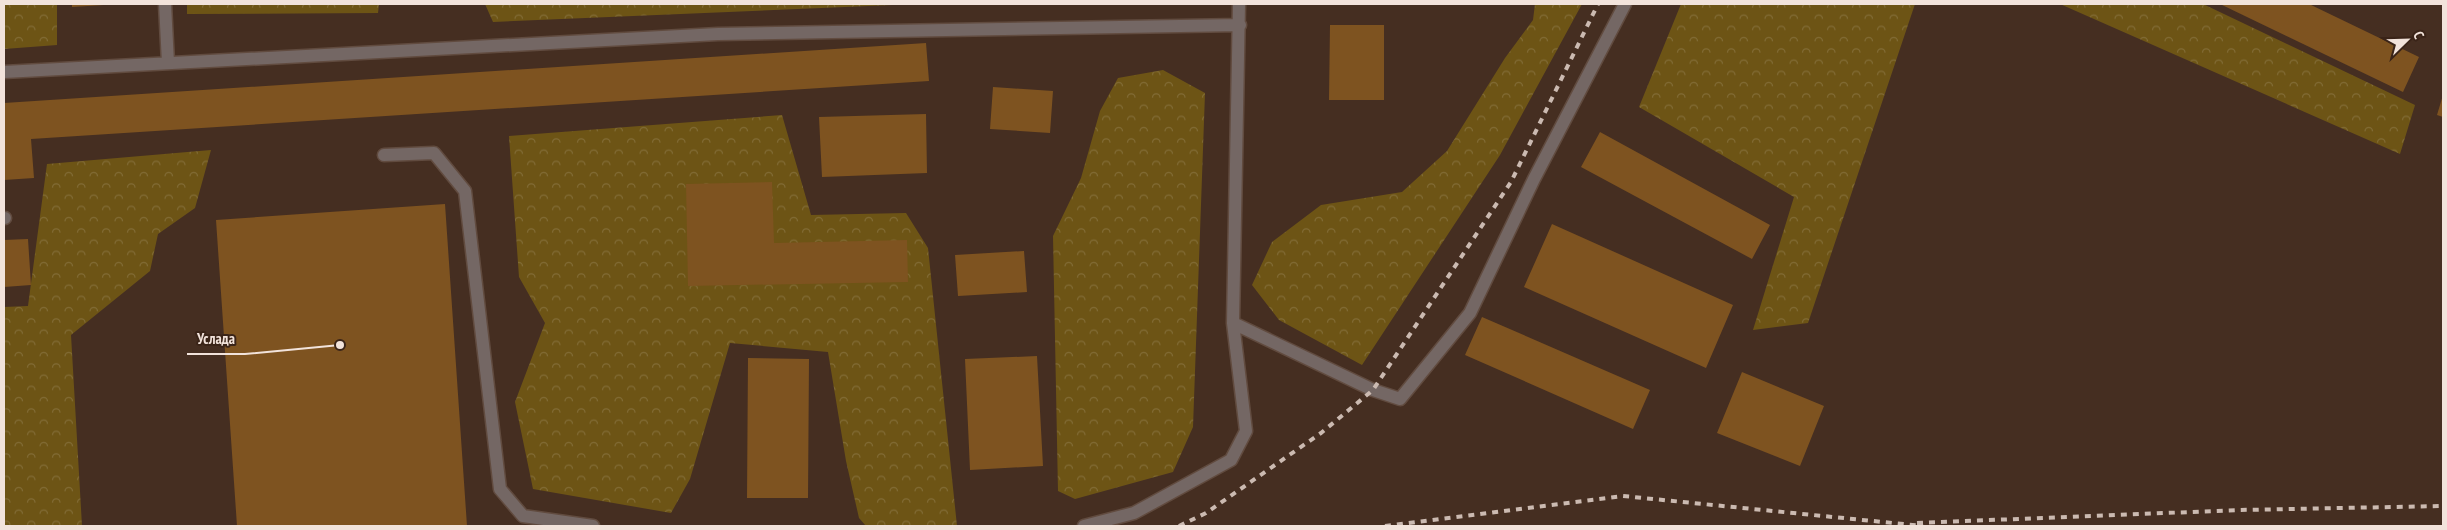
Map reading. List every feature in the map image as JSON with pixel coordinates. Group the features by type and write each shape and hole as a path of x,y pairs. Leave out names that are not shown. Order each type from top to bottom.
{"street":[{"path":"165,4 168,63"},
{"path":"1084,526 1134,514 1231,460 1246,431 1233,324 1239,4"},
{"path":"1233,324 1373,390 1400,399 1470,314 1534,179 1625,4"},
{"path":"4,72 718,34 1240,25"},
{"path":"384,156 434,153 465,191 500,489 523,516 593,526"}],"green space":[{"path":"4,4 57,4 57,45 4,49"},
{"path":"187,4 379,4 378,13 187,14"},
{"path":"485,4 916,4 493,22"},
{"path":"1535,4 1582,4 1500,155 1362,365 1279,320 1252,285 1272,242 1321,205 1402,192 1447,151 1505,58 1533,20"},
{"path":"1681,4 1915,4 1808,323 1753,330 1794,197 1639,107"},
{"path":"2060,4 2203,4 2415,105 2400,154"},
{"path":"1163,70 1205,93 1193,427 1173,472 1075,499 1058,491 1053,236 1081,178 1100,111 1118,78"},
{"path":"782,115 811,215 906,213 928,248 957,526 866,526 859,518 846,461 828,352 730,343 690,479 671,513 533,489 515,402 545,323 519,277 509,136"},
{"path":"211,150 195,208 158,234 150,271 71,335 82,526 4,526 4,307 28,306 47,164"}],"building":[{"path":"72,4 104,4 104,5 72,7"},
{"path":"2220,4 2309,4 2419,57 2403,92"},
{"path":"1330,25 1384,25 1384,100 1329,100"},
{"path":"926,43 929,81 31,139 34,178 4,180 4,103"},
{"path":"993,87 1053,91 1050,133 990,129"},
{"path":"2443,95 2443,117 2437,115"},
{"path":"926,114 927,173 822,177 819,117"},
{"path":"1600,132 1770,225 1752,259 1581,167"},
{"path":"772,182 774,243 907,240 908,282 688,286 686,184"},
{"path":"445,204 467,526 237,526 216,220"},
{"path":"1552,224 1733,305 1706,368 1524,287"},
{"path":"28,239 31,285 4,287 4,240"},
{"path":"1024,251 1027,292 958,296 955,255"},
{"path":"1482,317 1650,390 1633,429 1465,355"},
{"path":"1037,356 1043,466 970,470 965,359"},
{"path":"748,358 809,359 808,498 747,498"},
{"path":"1742,372 1824,406 1800,466 1717,433"}],"railway":[{"path":"1179,526 1206,513 1321,433 1373,390 1511,182 1598,4"},
{"path":"1385,526 1623,496 1923,526"},
{"path":"1917,523 2240,510 2443,506"}],"place":[{"name":"Услада","path":"340,345"}]}
